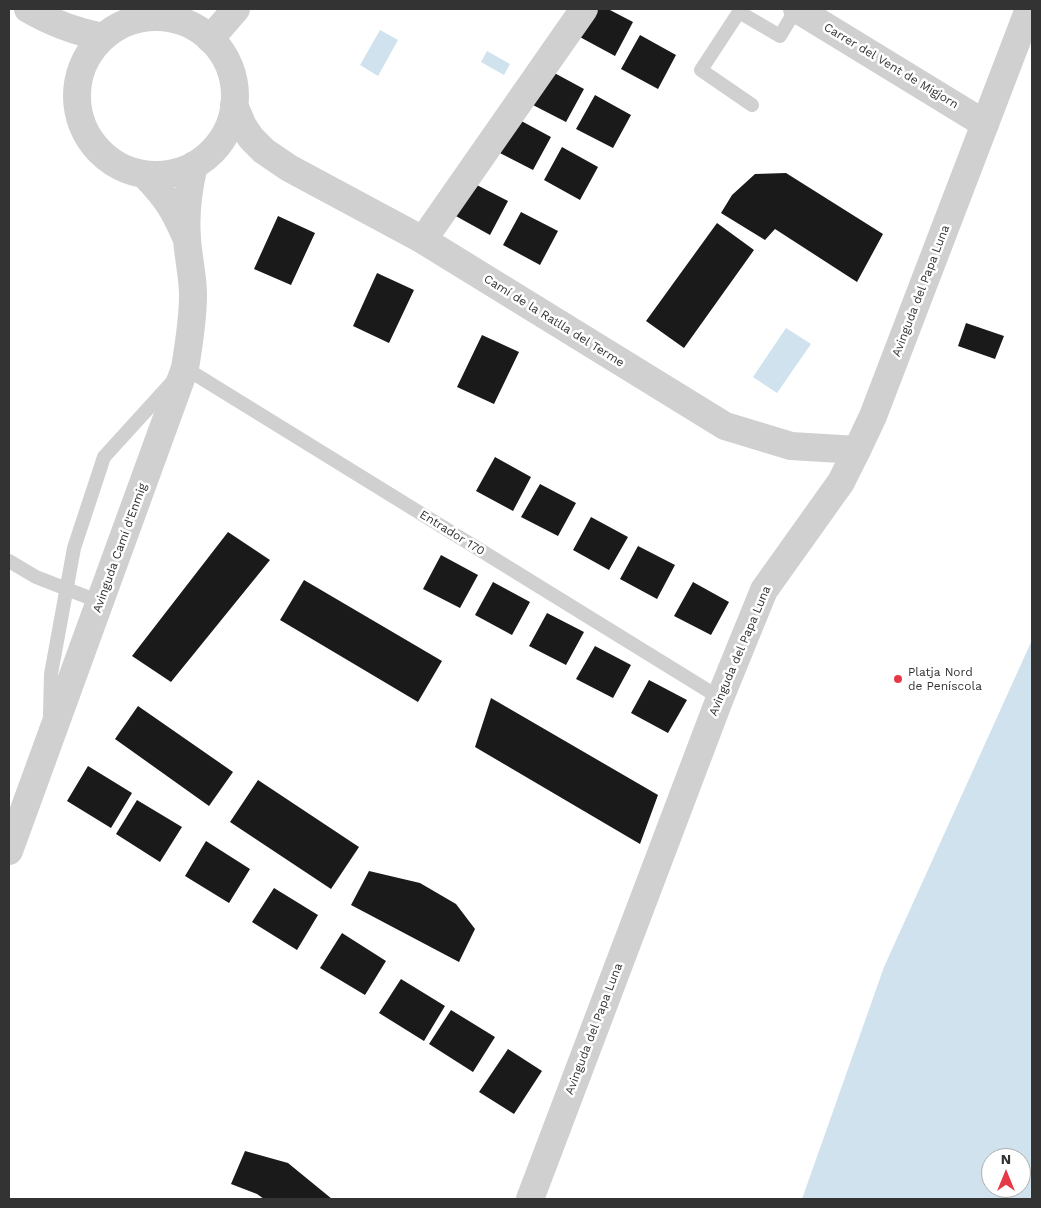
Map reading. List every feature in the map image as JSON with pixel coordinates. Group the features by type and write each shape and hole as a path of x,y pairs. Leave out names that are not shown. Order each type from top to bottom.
{"street":[{"path":"210,39 236,9"},
{"path":"422,240 584,9"},
{"name":"Carrer del Vent de Migjorn","path":"797,9 985,124"},
{"name":"Avinguda del Papa Luna","path":"530,1199 720,698 764,590 841,482 873,416 1028,9"},
{"path":"37,14 84,33 103,37"},
{"path":"37,14 64,44 73,63 78,82 77,107 84,132 100,152 120,167 145,175 170,174 203,159 227,130 234,106 234,87 230,70 222,53 210,39 181,16 161,18 140,14 118,26 103,37 87,57 78,82"},
{"name":"Camí de la Ratlla del Terme","path":"234,106 251,138 264,151 289,168 422,240 725,426 791,446 857,450"},
{"name":"Camí de la Ratlla del Terme","path":"203,159 226,147 244,147 264,151"},
{"name":"Avinguda Camí d'Enmig","path":"9,851 185,368 192,326 194,294 187,238 186,211 188,188 203,159"},
{"name":"Avinguda Camí d'Enmig","path":"145,175 163,193 174,209 187,238"}],"lane":[{"path":"752,106 701,70 739,12 780,36 797,9"},
{"path":"49,742 51,674 65,589 74,548 104,457 185,368"},
{"name":"Entrador 170","path":"185,368 720,698"},
{"path":"9,561 36,578 100,602"}],"water":[{"path":"380,30 398,40 378,76 360,65"},
{"path":"487,51 510,64 504,75 481,62"},
{"path":"786,328 811,344 777,393 753,377"},
{"path":"1032,640 1032,1199 802,1199 884,967"}],"building":[{"path":"593,9 608,9 633,22 615,56 578,36"},
{"path":"640,35 676,55 658,89 621,69"},
{"path":"547,69 584,89 566,122 529,103"},
{"path":"595,95 631,115 613,148 576,129"},
{"path":"514,117 551,137 533,170 496,151"},
{"path":"562,147 598,167 580,200 544,180"},
{"path":"786,173 883,234 857,282 775,229 765,240 721,213 732,195 755,174"},
{"path":"471,182 508,201 490,235 454,215"},
{"path":"521,212 558,231 540,265 503,245"},
{"path":"278,216 315,233 291,285 254,269"},
{"path":"717,223 754,250 684,348 646,321"},
{"path":"377,273 414,290 389,343 353,326"},
{"path":"966,323 1004,336 995,359 958,346"},
{"path":"482,335 519,352 494,404 457,387"},
{"path":"495,457 531,477 513,511 476,491"},
{"path":"540,484 576,503 558,536 521,517"},
{"path":"591,517 628,537 609,570 573,550"},
{"path":"228,532 270,560 171,682 132,656"},
{"path":"638,546 675,565 657,599 620,579"},
{"path":"441,555 478,575 460,608 423,589"},
{"path":"304,580 442,661 418,702 280,620"},
{"path":"493,582 530,602 512,635 475,615"},
{"path":"693,582 729,602 711,635 674,616"},
{"path":"547,613 584,632 566,665 529,646"},
{"path":"595,646 631,665 613,698 576,679"},
{"path":"649,680 687,700 668,733 631,713"},
{"path":"491,698 658,795 640,844 475,747"},
{"path":"138,706 233,772 209,806 115,739"},
{"path":"88,766 132,793 111,828 67,801"},
{"path":"258,780 359,847 331,889 230,822"},
{"path":"137,800 182,827 160,862 116,834"},
{"path":"206,841 250,869 229,903 185,876"},
{"path":"369,871 420,883 456,904 475,929 459,962 351,905"},
{"path":"274,888 318,915 297,950 252,922"},
{"path":"342,933 386,961 365,995 320,968"},
{"path":"401,979 445,1006 424,1041 379,1013"},
{"path":"451,1010 495,1037 473,1072 429,1044"},
{"path":"508,1049 542,1071 514,1114 479,1092"},
{"path":"245,1151 288,1163 332,1199 264,1199 257,1194 231,1184"}],"place":[{"name":"Platja Nord de Peníscola","path":"898,679"}]}
